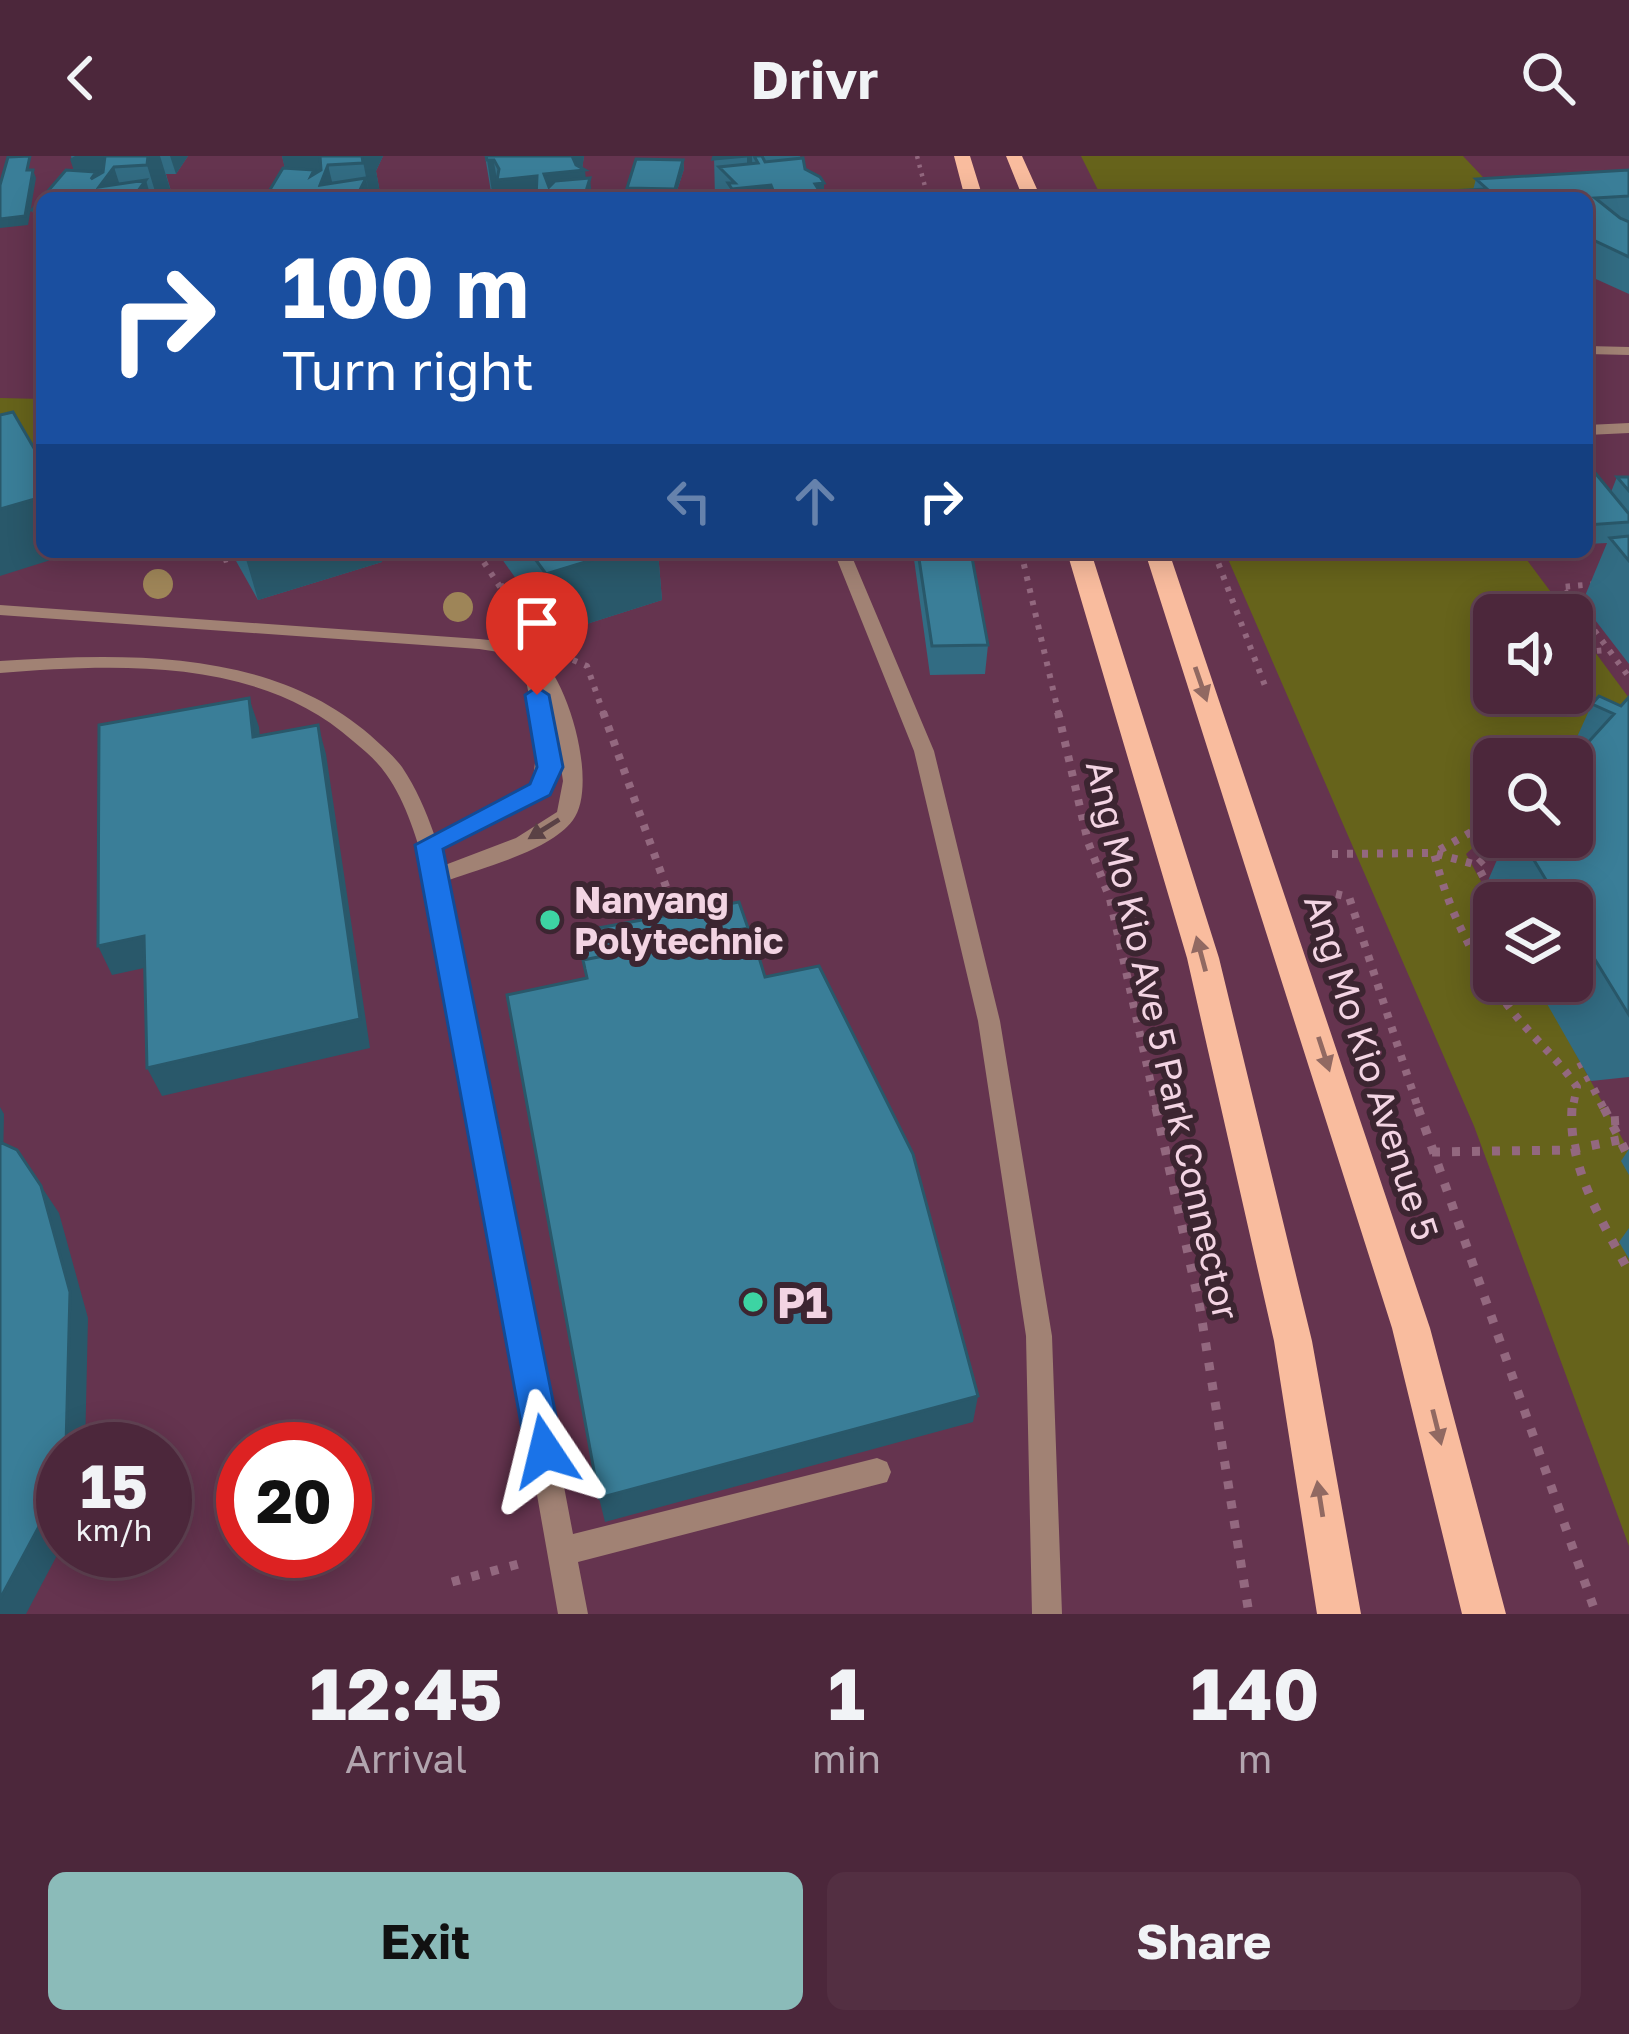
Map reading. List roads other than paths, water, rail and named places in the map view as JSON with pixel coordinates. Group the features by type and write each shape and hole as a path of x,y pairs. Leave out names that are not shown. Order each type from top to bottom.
{"main road":[{"path":"962,156 972,192"},
{"path":"1014,156 1029,192"},
{"path":"1081,558 1203,958 1293,1341 1339,1614"},
{"name":"Ang Mo Kio Avenue 5","path":"1163,559 1411,1328 1484,1614"}],"street":[{"path":"1593,413 1629,411"},
{"path":"1593,430 1629,428"}],"lane":[{"path":"1593,350 1629,351"},
{"path":"844,558 924,751 988,1021 1039,1336 1046,1614"},
{"path":"0,610 531,647"},
{"path":"429,845 541,789 550,767 548,736 531,647"},
{"path":"438,876 526,840 565,816 570,804 573,776 553,686 531,647"},
{"path":"0,667 93,659 259,680 331,714 388,763 429,845 438,876 573,1614"},
{"path":"561,1552 877,1472"}],"place":[{"name":"Nanyang Polytechnic","path":"550,920"},
{"name":"P1","path":"753,1302"}]}
